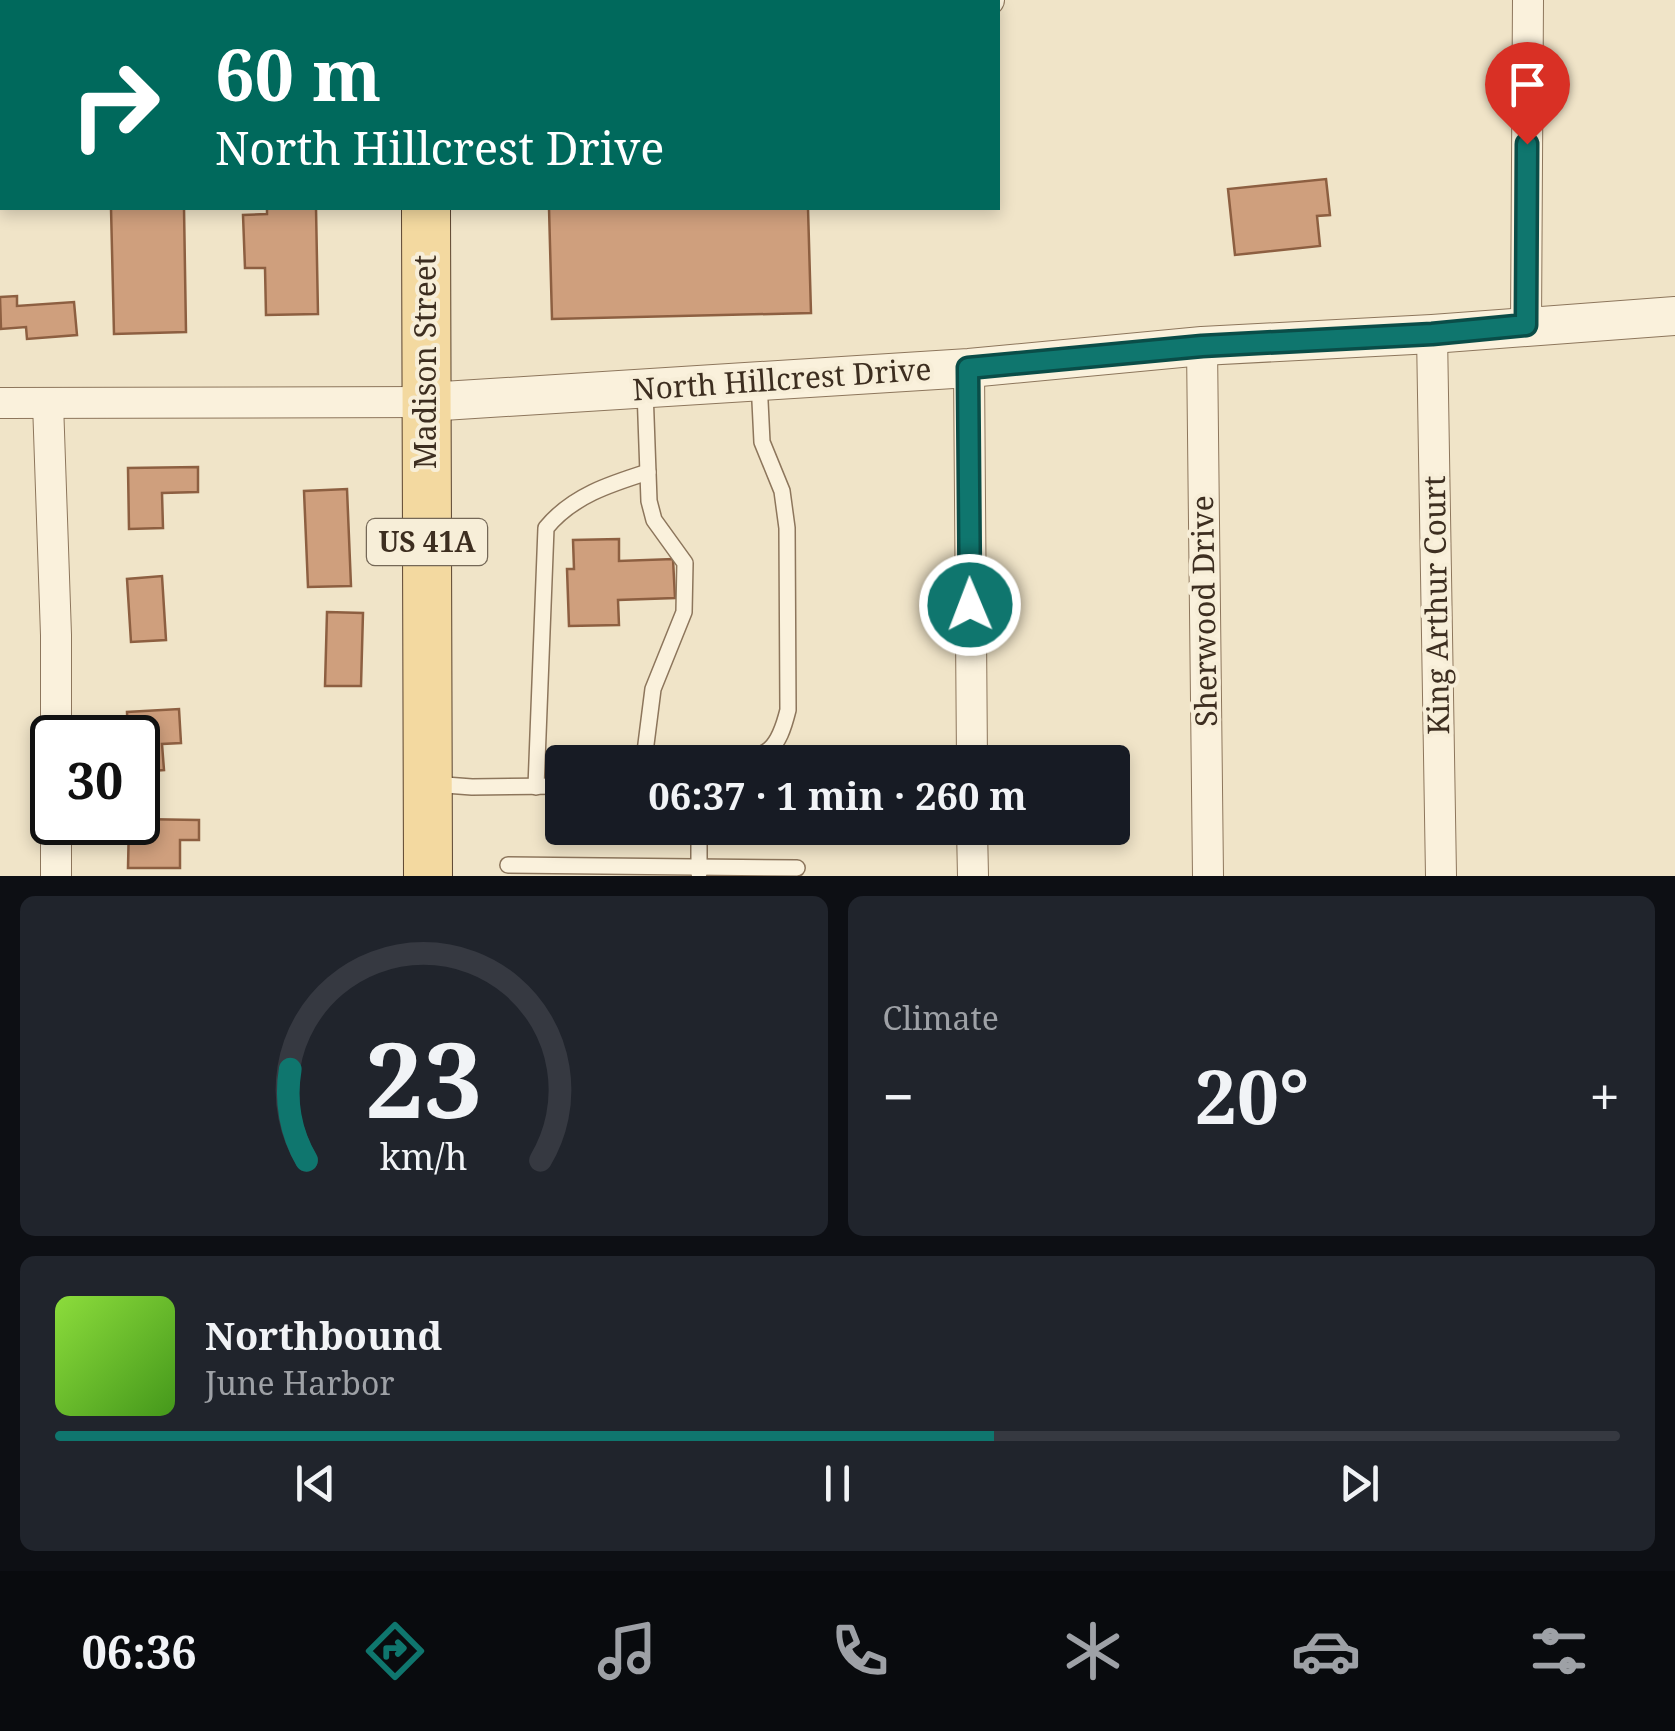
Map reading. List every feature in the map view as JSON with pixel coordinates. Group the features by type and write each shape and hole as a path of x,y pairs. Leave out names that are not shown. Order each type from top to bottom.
{"main road":[{"name":"Madison Street","path":"426,210 428,876"}],"street":[{"path":"1526,325 1528,0"},
{"name":"North Hillcrest Drive","path":"427,402 968,368 1202,346 1675,316"},
{"name":"King Arthur Court","path":"1432,334 1441,876"},
{"name":"Sherwood Drive","path":"1202,346 1208,876"},
{"path":"968,368 972,745"},
{"path":"0,403 427,402"},
{"path":"48,403 56,715"},
{"path":"56,845 56,876"},
{"path":"972,845 973,876"}],"lane":[{"path":"759,381 762,442 782,490 786,528 788,710 774,745"},
{"path":"645,388 649,501 654,520 685,563 684,612 653,689 647,745"},
{"path":"536,786 546,528 558,514 601,486 648,472"},
{"path":"428,784 545,786"},
{"path":"698,871 699,845"},
{"path":"508,865 698,871 797,868"}],"building":[{"path":"1326,179 1330,215 1317,216 1320,246 1235,255 1228,189"},
{"path":"111,210 184,210 186,332 114,334"},
{"path":"267,210 316,210 318,314 266,315 265,268 245,268 243,215 267,214"},
{"path":"549,210 808,210 811,313 552,319"},
{"path":"17,296 17,306 74,302 77,335 27,339 26,327 1,329 0,297"},
{"path":"198,467 198,492 162,493 163,528 129,529 128,468"},
{"path":"347,489 351,586 308,587 304,491"},
{"path":"619,539 619,561 673,559 675,598 618,600 619,625 569,626 567,569 574,569 573,540"},
{"path":"162,576 166,640 131,642 127,579"},
{"path":"327,612 363,613 361,686 325,686"},
{"path":"179,709 181,743 162,744 164,770 160,770 160,715 127,712"},
{"path":"160,819 199,820 199,840 180,840 180,868 128,868 128,845 160,845"}],"route":[{"path":"970,605 968,368 1202,346 1526,325 1527,144"}]}
